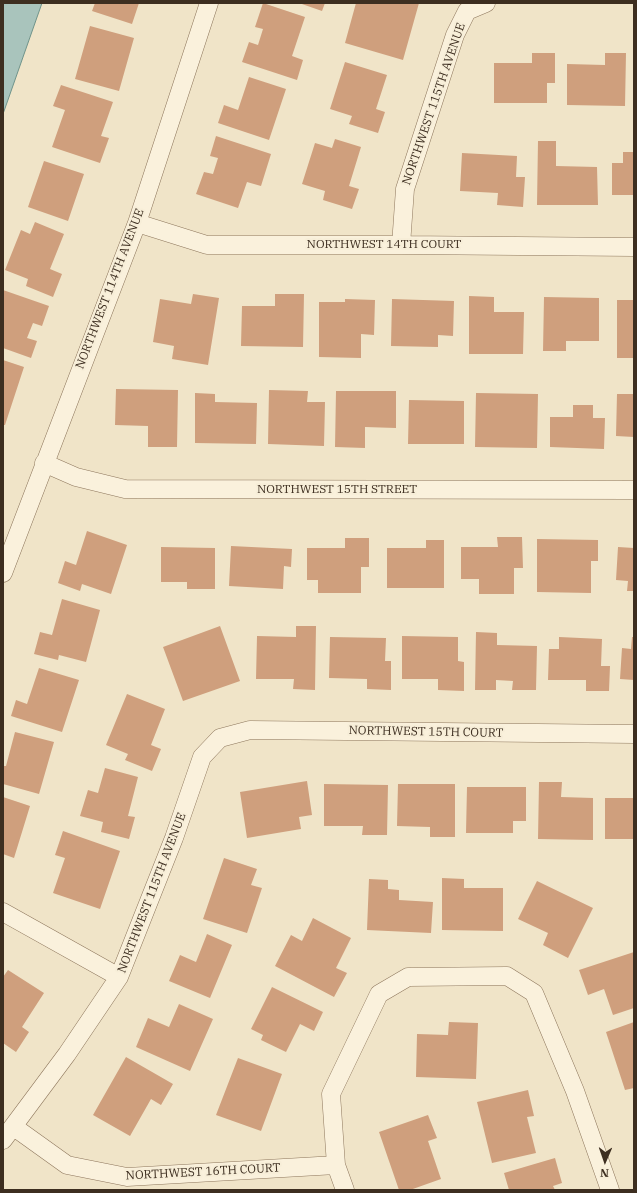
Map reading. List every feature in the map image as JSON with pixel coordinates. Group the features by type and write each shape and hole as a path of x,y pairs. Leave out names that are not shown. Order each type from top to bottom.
{"street":[{"name":"NORTHWEST 114TH AVENUE","path":"3,572 136,223 209,3"},
{"name":"NORTHWEST 115TH AVENUE","path":"401,245 405,189 455,35 467,11 486,3"},
{"name":"NORTHWEST 14TH COURT","path":"136,223 207,245 634,247"},
{"name":"NORTHWEST 15TH STREET","path":"44,463 76,477 125,489 634,490"},
{"name":"NORTHWEST 15TH COURT","path":"220,738 250,730 634,734"},
{"name":"NORTHWEST 115TH AVENUE","path":"8,1134 67,1054 119,977 174,838 202,757 220,738"},
{"path":"3,912 119,977"},
{"path":"345,1190 336,1165 331,1094 379,994 408,977 507,976 534,993 575,1091 610,1190"},
{"name":"NORTHWEST 16TH COURT","path":"8,1134 67,1165 128,1177 336,1165"}],"water":[{"path":"3,3 42,3 3,114"}],"building":[{"path":"95,3 139,3 132,24 92,11"},
{"path":"263,3 305,17 292,56 303,60 297,80 242,62 249,42 258,45 263,29 255,27"},
{"path":"299,3 325,3 322,11"},
{"path":"356,3 419,3 403,60 345,43"},
{"path":"90,26 134,38 119,91 75,79"},
{"path":"532,53 555,53 555,83 547,83 547,103 494,103 494,63 532,63"},
{"path":"605,53 626,53 625,106 567,105 567,64 605,65"},
{"path":"345,62 387,75 376,109 385,112 378,133 349,124 352,116 330,109"},
{"path":"249,77 286,89 269,140 218,123 224,105 238,110"},
{"path":"61,85 113,102 101,136 109,138 100,163 52,147 65,110 53,106"},
{"path":"216,136 271,154 261,186 247,182 238,208 196,194 204,172 213,174 218,158 210,156"},
{"path":"335,139 361,147 349,186 359,189 352,209 323,200 325,191 302,184 315,143 332,148"},
{"path":"538,141 556,141 556,166 597,167 598,205 537,205"},
{"path":"623,152 634,152 634,195 612,195 612,163 623,163"},
{"path":"462,153 517,156 516,177 525,177 523,207 497,205 498,193 460,191"},
{"path":"44,161 84,174 68,221 28,207"},
{"path":"35,222 64,234 50,269 62,274 53,297 26,286 28,279 5,270 21,230 30,234"},
{"path":"3,290 49,306 42,326 33,323 27,338 37,341 31,358 3,348"},
{"path":"193,294 219,298 208,365 172,359 174,346 153,342 160,299 191,304"},
{"path":"275,294 304,294 303,347 241,346 242,306 275,306"},
{"path":"469,296 494,297 494,312 524,312 523,354 469,354"},
{"path":"544,297 599,298 599,341 566,341 566,351 543,351"},
{"path":"345,299 375,300 374,335 361,334 361,358 319,357 319,302 345,302"},
{"path":"392,299 454,301 453,336 438,335 438,347 391,346"},
{"path":"617,300 634,300 634,358 617,358"},
{"path":"3,360 24,367 5,425 3,425"},
{"path":"116,389 178,390 177,447 148,447 148,426 115,425"},
{"path":"269,390 308,391 307,402 325,402 324,446 268,444"},
{"path":"336,391 396,391 396,428 365,427 365,448 335,447"},
{"path":"195,393 215,394 215,402 257,403 256,444 195,443"},
{"path":"476,393 538,394 537,448 475,447"},
{"path":"617,394 634,394 634,437 616,436"},
{"path":"409,400 464,401 464,444 408,444"},
{"path":"573,405 593,405 593,418 605,418 604,449 550,447 550,417 573,417"},
{"path":"87,531 127,545 111,594 82,584 80,591 58,583 65,561 76,565"},
{"path":"497,537 522,537 523,568 514,568 514,594 479,594 479,579 461,579 461,547 498,547"},
{"path":"345,538 369,538 369,567 361,567 361,593 318,593 318,580 307,580 307,548 345,548"},
{"path":"537,539 598,540 598,561 591,561 591,593 537,592"},
{"path":"426,540 444,540 444,588 387,588 387,548 426,548"},
{"path":"231,546 292,549 291,567 284,566 283,589 229,586"},
{"path":"161,547 215,548 215,589 187,589 187,582 161,582"},
{"path":"618,547 634,548 634,591 627,591 628,581 616,580"},
{"path":"62,599 100,610 86,662 59,655 58,660 34,654 40,632 52,635"},
{"path":"220,626 240,681 183,701 163,647"},
{"path":"296,626 316,626 315,690 293,689 294,679 256,679 257,636 296,637"},
{"path":"476,632 497,633 497,645 537,646 536,690 512,690 513,681 496,680 496,690 475,690"},
{"path":"402,636 458,637 458,661 464,662 464,691 438,690 438,679 402,679"},
{"path":"330,637 386,638 385,661 391,661 391,690 367,689 367,679 329,678"},
{"path":"559,637 602,639 601,666 610,666 609,691 586,691 586,680 548,680 549,649 559,649"},
{"path":"632,637 634,637 634,680 620,679 622,648 631,649"},
{"path":"39,668 79,680 62,732 11,716 16,700 27,704"},
{"path":"127,694 165,709 151,745 161,749 152,771 125,760 128,754 106,745"},
{"path":"15,732 54,742 39,794 3,784 3,766 6,766"},
{"path":"105,768 138,777 128,816 135,817 129,839 101,832 103,822 80,816 88,790 98,793"},
{"path":"307,781 312,815 299,817 301,829 247,838 240,792"},
{"path":"539,782 562,782 561,797 593,798 593,840 538,839"},
{"path":"324,784 388,785 387,835 362,835 363,826 324,826"},
{"path":"398,784 455,784 455,837 430,837 430,827 397,826"},
{"path":"467,787 526,787 526,821 513,821 513,833 466,833"},
{"path":"3,797 30,806 14,858 3,854"},
{"path":"605,798 634,798 634,839 605,839"},
{"path":"63,831 120,851 100,909 53,893 65,858 55,855"},
{"path":"224,858 257,869 251,885 262,888 247,933 203,919"},
{"path":"442,878 464,879 464,888 503,888 503,931 442,930"},
{"path":"369,879 388,880 388,889 399,890 399,900 433,902 431,933 367,930"},
{"path":"537,881 593,908 568,958 543,945 548,933 518,919"},
{"path":"313,918 351,938 336,968 347,973 334,997 275,966 291,935 302,941"},
{"path":"207,934 232,945 210,998 169,981 180,955 196,962"},
{"path":"634,952 634,1008 613,1015 604,989 588,995 579,970"},
{"path":"8,970 44,993 22,1027 29,1032 16,1052 3,1043 3,977"},
{"path":"272,987 323,1012 314,1031 300,1024 286,1052 261,1040 263,1035 251,1029"},
{"path":"179,1004 213,1019 190,1071 136,1047 148,1018 169,1027"},
{"path":"449,1022 478,1023 476,1079 416,1077 417,1034 448,1035"},
{"path":"634,1022 634,1088 625,1090 606,1032"},
{"path":"126,1057 173,1084 161,1105 151,1099 130,1136 93,1115"},
{"path":"238,1058 282,1074 261,1131 216,1115"},
{"path":"528,1090 534,1116 527,1117 536,1153 492,1163 477,1102"},
{"path":"428,1115 437,1138 428,1141 441,1179 410,1190 399,1190 379,1132"},
{"path":"555,1158 562,1183 553,1186 555,1190 509,1190 504,1173"}]}
